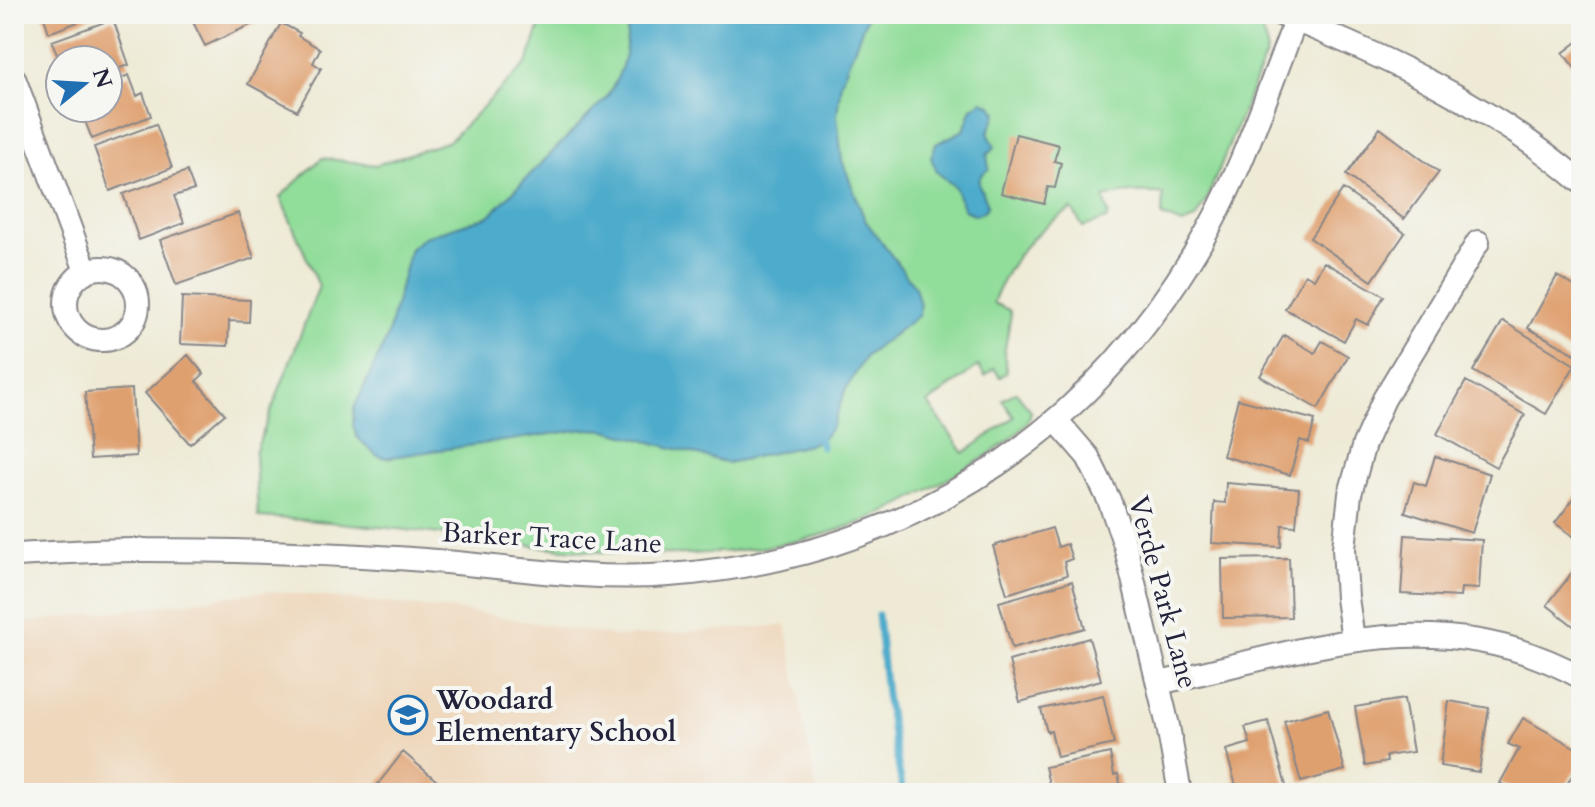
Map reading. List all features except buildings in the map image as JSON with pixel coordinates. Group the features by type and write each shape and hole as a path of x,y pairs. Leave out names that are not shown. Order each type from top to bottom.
{"street":[{"path":"1288,17 1382,56 1457,94 1514,130 1581,182"},
{"name":"Barker Trace Lane","path":"14,555 144,550 382,557 588,575 665,575 756,565 833,546 901,519 953,494 1008,460 1057,421 1144,328 1197,249 1236,172 1288,17"},
{"path":"14,78 86,271"},
{"path":"1353,639 1344,548 1350,494 1364,444 1384,399 1478,242"},
{"name":"Verde Park Lane","path":"1057,421 1088,457 1109,500 1125,545 1159,683 1180,793"},
{"path":"1159,683 1353,639 1421,635 1478,640 1535,654 1581,677"}],"shaded area":[{"name":"Woodard Elementary School","path":"269,591 466,611 619,637 786,625 817,793 14,793 14,624"}],"green space":[{"path":"544,14 1235,14 1259,27 1265,37 1267,52 1207,199 1195,219 1182,224 1162,216 1163,194 1119,194 1104,198 1109,214 1107,219 1083,227 1072,209 1045,227 1024,248 1006,274 993,303 1011,314 1004,354 1007,372 1000,377 994,369 985,376 978,366 928,403 964,453 1014,417 1002,400 1016,392 1031,411 1029,419 1014,436 994,451 886,512 820,535 766,547 711,553 655,554 543,547 367,526 258,517 255,453 319,286 280,197 322,158 376,165 449,141 527,63"}],"water":[{"path":"628,14 868,14 841,82 837,115 842,160 865,220 915,287 920,305 919,315 866,356 846,389 832,427 825,436 809,445 728,463 606,430 586,429 385,458 376,455 357,437 353,425 354,408 387,338 410,249 424,237 489,216 606,98 624,58"},
{"path":"982,101 992,105 997,113 988,133 995,147 987,155 989,169 979,182 987,206 975,215 964,210 955,187 937,172 931,158 936,144 964,130 972,108"}],"waterway":[{"path":"816,430 822,447"},
{"path":"878,615 886,695 903,793"}],"place":[{"name":"Woodard Elementary School","path":"408,715"}]}
